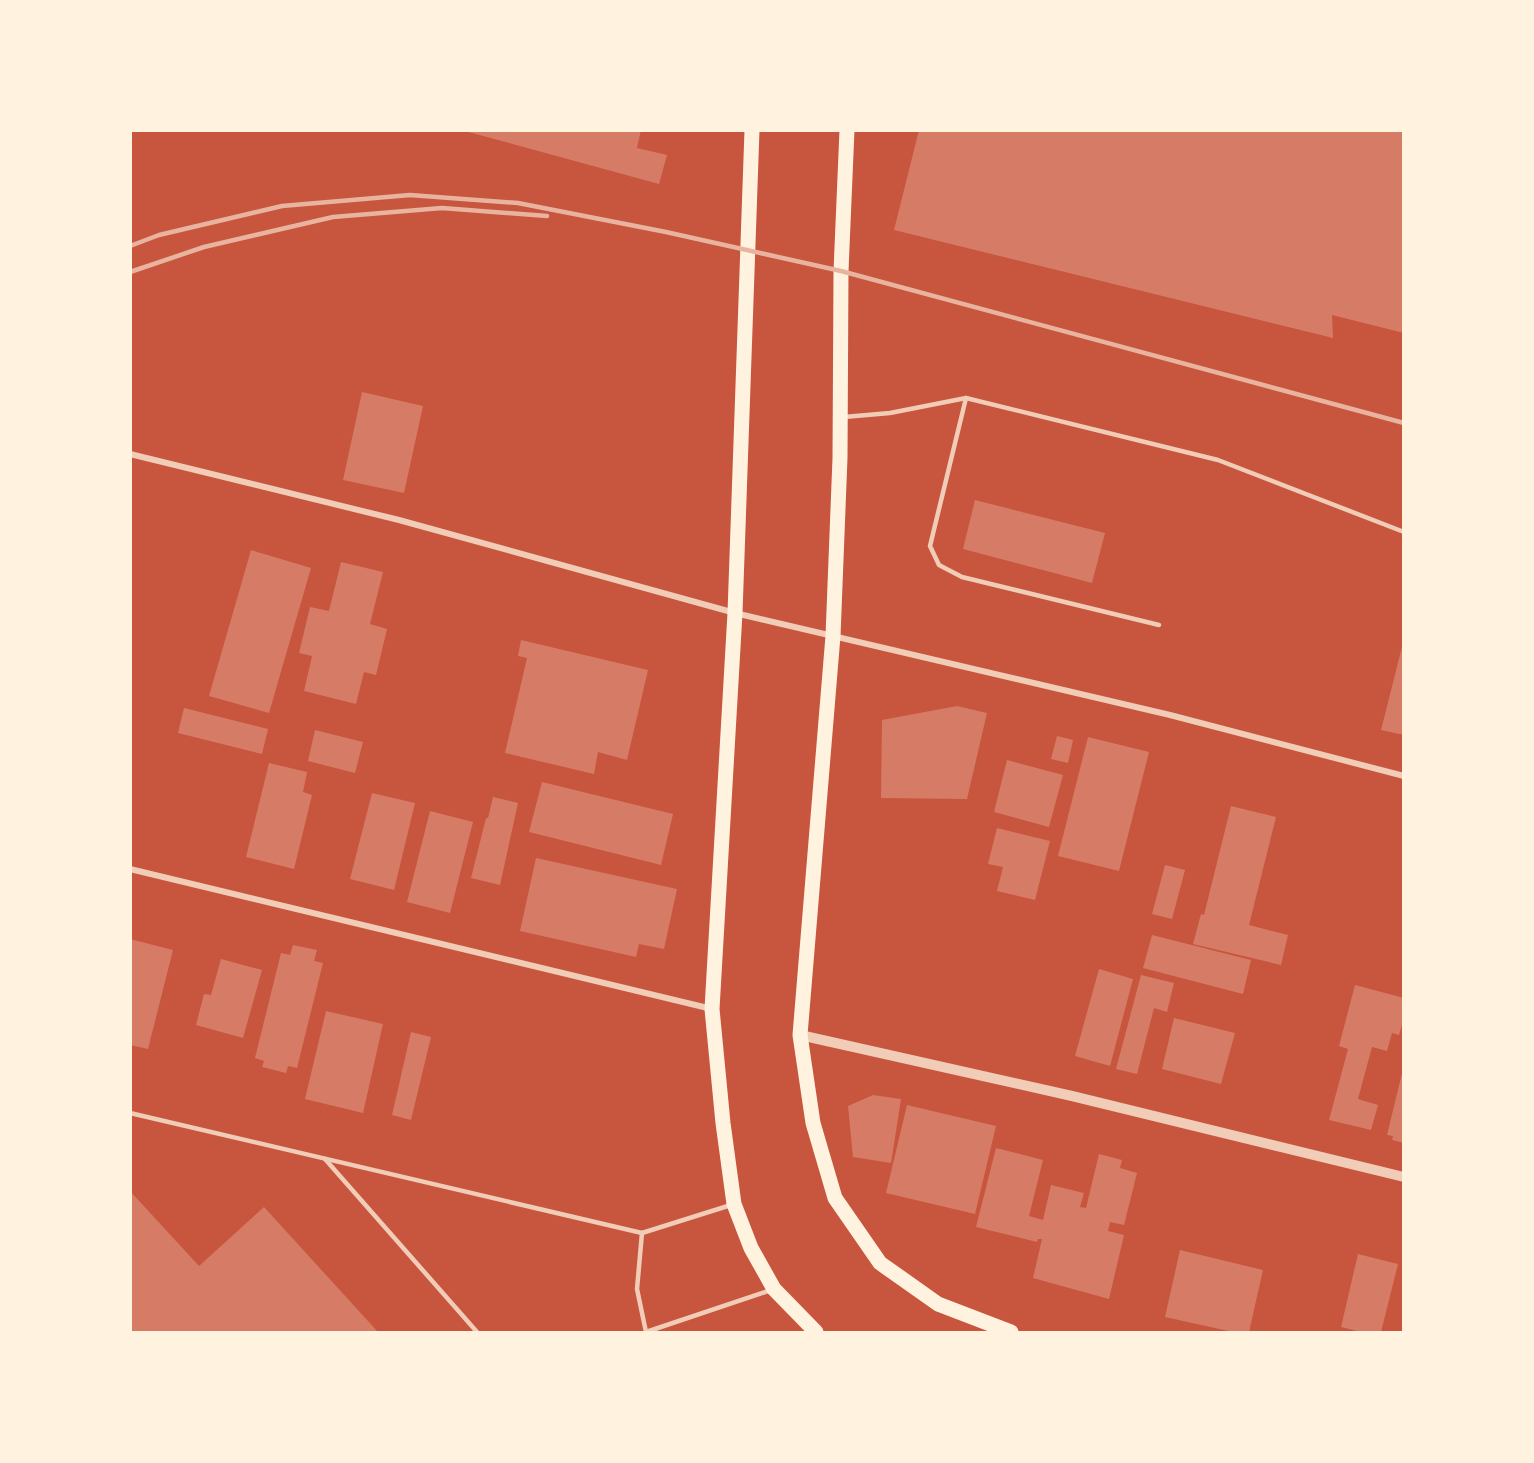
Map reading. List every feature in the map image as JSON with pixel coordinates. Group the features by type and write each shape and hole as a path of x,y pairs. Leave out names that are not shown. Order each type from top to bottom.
{"main road":[{"path":"752,130 735,614 712,1009 723,1123 734,1204 751,1248 774,1289 816,1332"},
{"path":"847,130 841,271 841,418 833,636 800,1035 813,1123 835,1198 880,1263 938,1304 1011,1332"}],"street":[{"path":"130,454 399,520 735,614 1170,715 1404,776"},
{"path":"130,868 712,1009"},
{"path":"800,1035 1072,1096 1404,1177"}],"lane":[{"path":"966,398 930,546 939,565 962,577 1159,625"},
{"path":"841,418 890,413 966,398 1218,460 1404,532"},
{"path":"130,1113 642,1233 734,1204"},
{"path":"325,1159 477,1332"},
{"path":"642,1233 637,1289 646,1332 774,1289"}],"building":[{"path":"461,130 641,130 637,148 667,155 659,184"},
{"path":"919,130 1404,130 1404,333 1332,315 1333,338 894,230"},
{"path":"362,392 423,406 404,493 343,480"},
{"path":"975,500 1105,533 1092,583 963,549"},
{"path":"251,550 311,568 269,713 209,696"},
{"path":"341,562 383,572 370,624 387,629 376,675 364,672 356,704 304,691 312,656 299,653 310,607 329,611"},
{"path":"521,640 648,670 627,760 598,752 594,774 505,753 527,658 518,656"},
{"path":"1404,643 1404,735 1381,730"},
{"path":"957,706 987,713 967,799 881,798 882,720"},
{"path":"184,708 268,729 262,754 178,733"},
{"path":"315,730 363,742 355,773 308,761"},
{"path":"1057,736 1073,740 1068,763 1051,759"},
{"path":"1088,737 1149,752 1119,871 1058,856"},
{"path":"1007,760 1063,775 1049,827 994,812"},
{"path":"269,763 307,772 303,792 312,795 294,869 246,857"},
{"path":"542,782 673,814 661,865 529,832"},
{"path":"372,793 415,803 394,890 350,879"},
{"path":"493,797 518,803 500,885 471,878"},
{"path":"1231,806 1276,817 1249,925 1288,935 1281,965 1193,944 1201,914 1204,915"},
{"path":"430,811 473,822 450,913 407,902"},
{"path":"997,828 1050,841 1035,900 997,891 1003,867 988,864"},
{"path":"536,858 677,889 664,949 639,944 636,957 520,931"},
{"path":"1165,865 1185,870 1172,919 1152,914"},
{"path":"1152,935 1251,960 1243,994 1143,968"},
{"path":"130,939 173,950 148,1049 130,1045"},
{"path":"293,945 317,950 314,961 323,963 297,1068 288,1066 286,1073 262,1067 264,1061 255,1058 281,953 290,955"},
{"path":"221,959 262,970 243,1038 196,1025 204,994 211,995"},
{"path":"1099,969 1133,979 1110,1066 1075,1056"},
{"path":"1141,975 1174,983 1167,1012 1154,1008 1137,1074 1116,1069"},
{"path":"1355,985 1404,998 1404,1018 1399,1035 1392,1033 1387,1051 1372,1047 1358,1099 1378,1105 1371,1130 1329,1120 1348,1049 1339,1046"},
{"path":"326,1011 383,1024 363,1113 305,1099"},
{"path":"1174,1018 1235,1033 1221,1084 1162,1069"},
{"path":"411,1032 431,1037 411,1120 392,1115"},
{"path":"1403,1069 1404,1143 1392,1140 1393,1136 1387,1135"},
{"path":"873,1095 901,1099 891,1163 853,1157 848,1106"},
{"path":"907,1105 996,1126 975,1214 886,1193"},
{"path":"996,1148 1043,1160 1029,1216 1043,1220 1051,1185 1084,1193 1080,1207 1086,1208 1099,1154 1122,1160 1120,1168 1137,1173 1124,1225 1110,1222 1108,1231 1124,1235 1109,1299 1033,1278 1042,1239 1038,1239 1037,1242 976,1227"},
{"path":"130,1191 199,1266 264,1207 378,1332 130,1332"},
{"path":"1180,1250 1263,1270 1249,1332 1233,1332 1165,1317"},
{"path":"1358,1254 1398,1264 1381,1332 1361,1332 1341,1327"}],"railway":[{"path":"130,246 159,235 282,206 410,195 518,203 666,232 841,271 1404,423"},
{"path":"130,272 204,247 333,217 442,208 547,216"}]}
